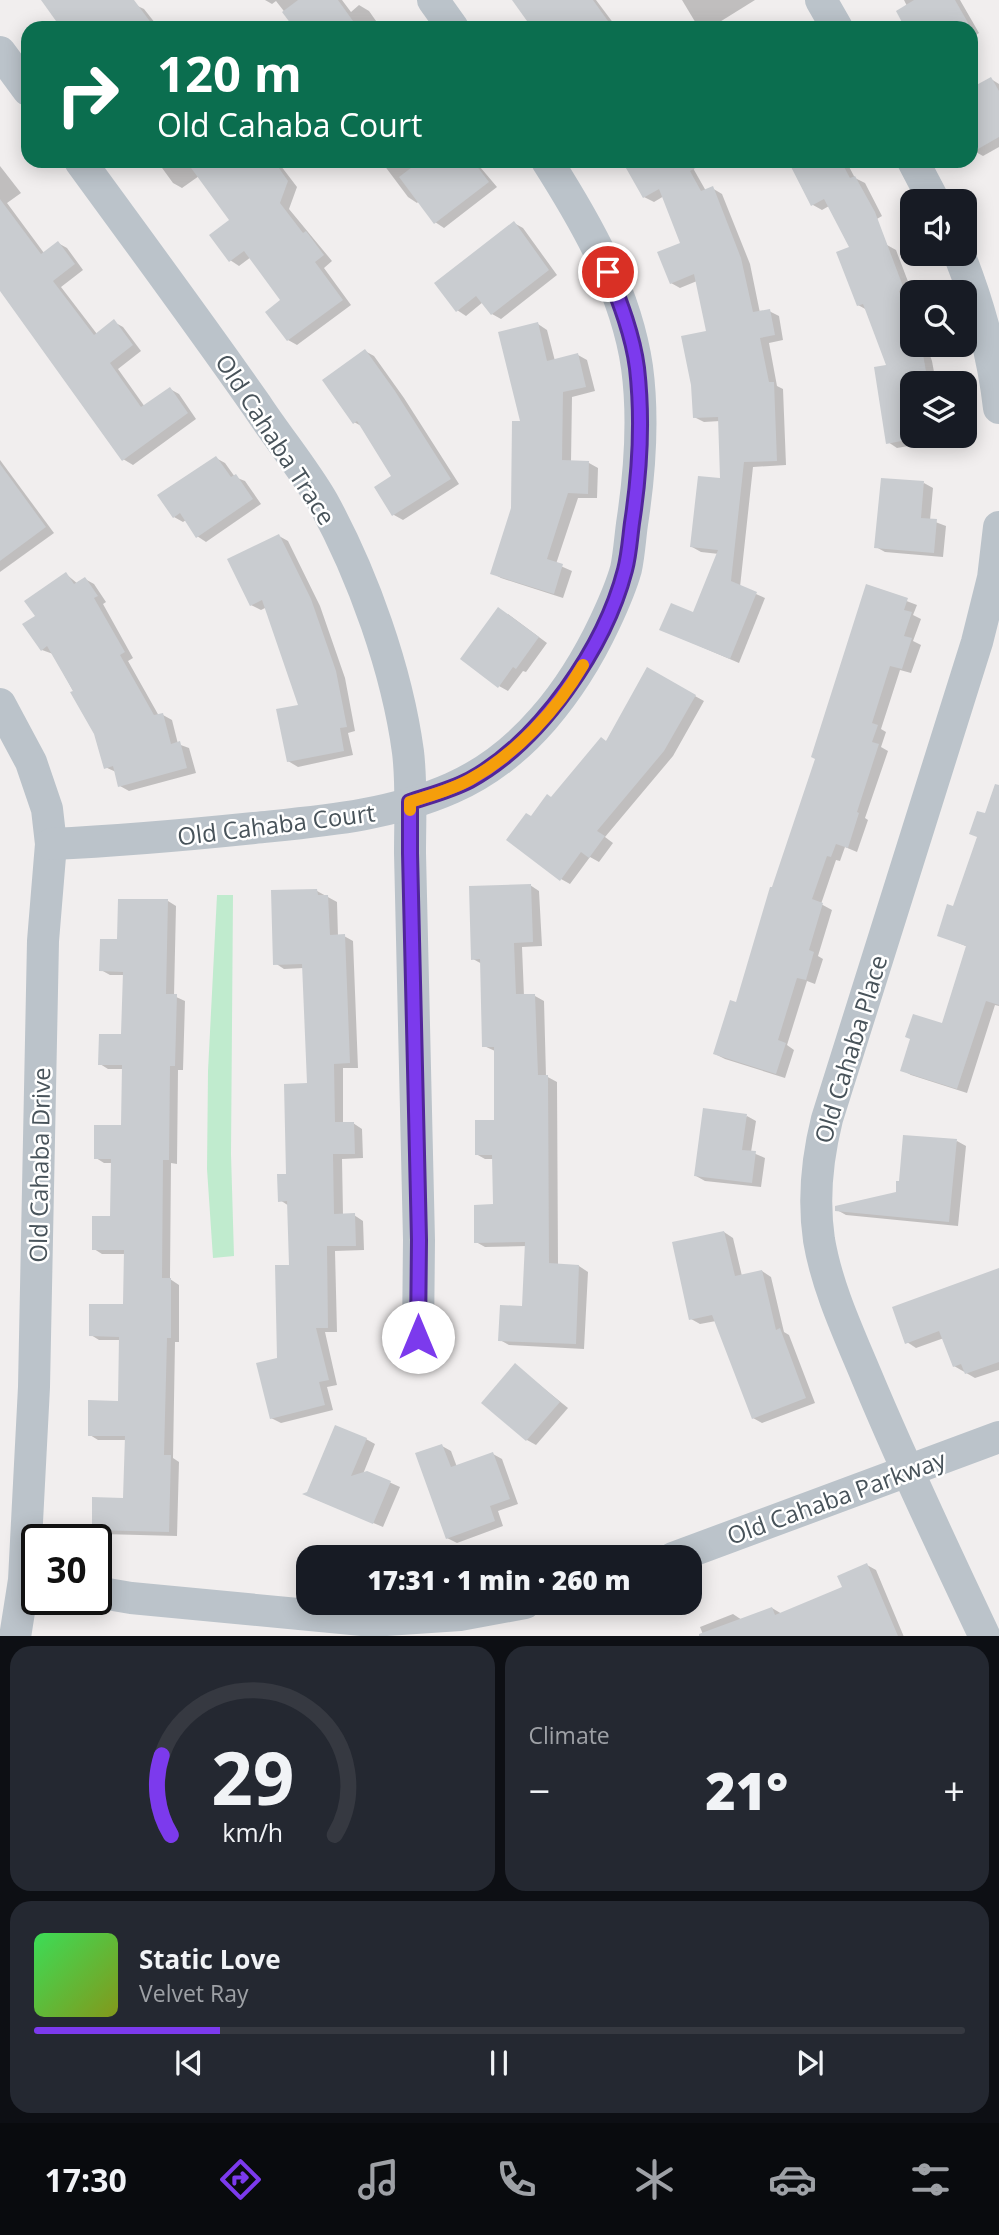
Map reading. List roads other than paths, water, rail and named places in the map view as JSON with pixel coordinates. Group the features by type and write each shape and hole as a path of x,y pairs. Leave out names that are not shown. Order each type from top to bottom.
{"street":[{"path":"433,0 448,21"},
{"path":"821,0 833,21"},
{"path":"0,51 21,80"},
{"name":"Old Cahaba Trace","path":"85,168 225,360 322,501 358,574 397,696 408,753 410,802 419,1240 418,1337"},
{"name":"Old Cahaba Court","path":"51,844 131,841 347,818 386,811 449,790 497,763 539,724 573,681 593,648 626,569 638,482 641,432 637,366 622,308 601,254 551,168"},
{"path":"917,168 928,189"},
{"path":"964,266 986,331 999,408"},
{"name":"Old Cahaba Place","path":"985,1636 907,1471 845,1324 828,1278 817,1210 818,1157 827,1119 977,642 993,578 999,527"},
{"name":"Old Cahaba Drive","path":"0,704 31,762 47,809 51,844 43,942 34,1387 15,1636"},
{"name":"Old Cahaba Parkway","path":"702,1547 999,1437"},
{"path":"112,1595 296,1613"},
{"path":"317,1615 372,1620 460,1615"}]}
